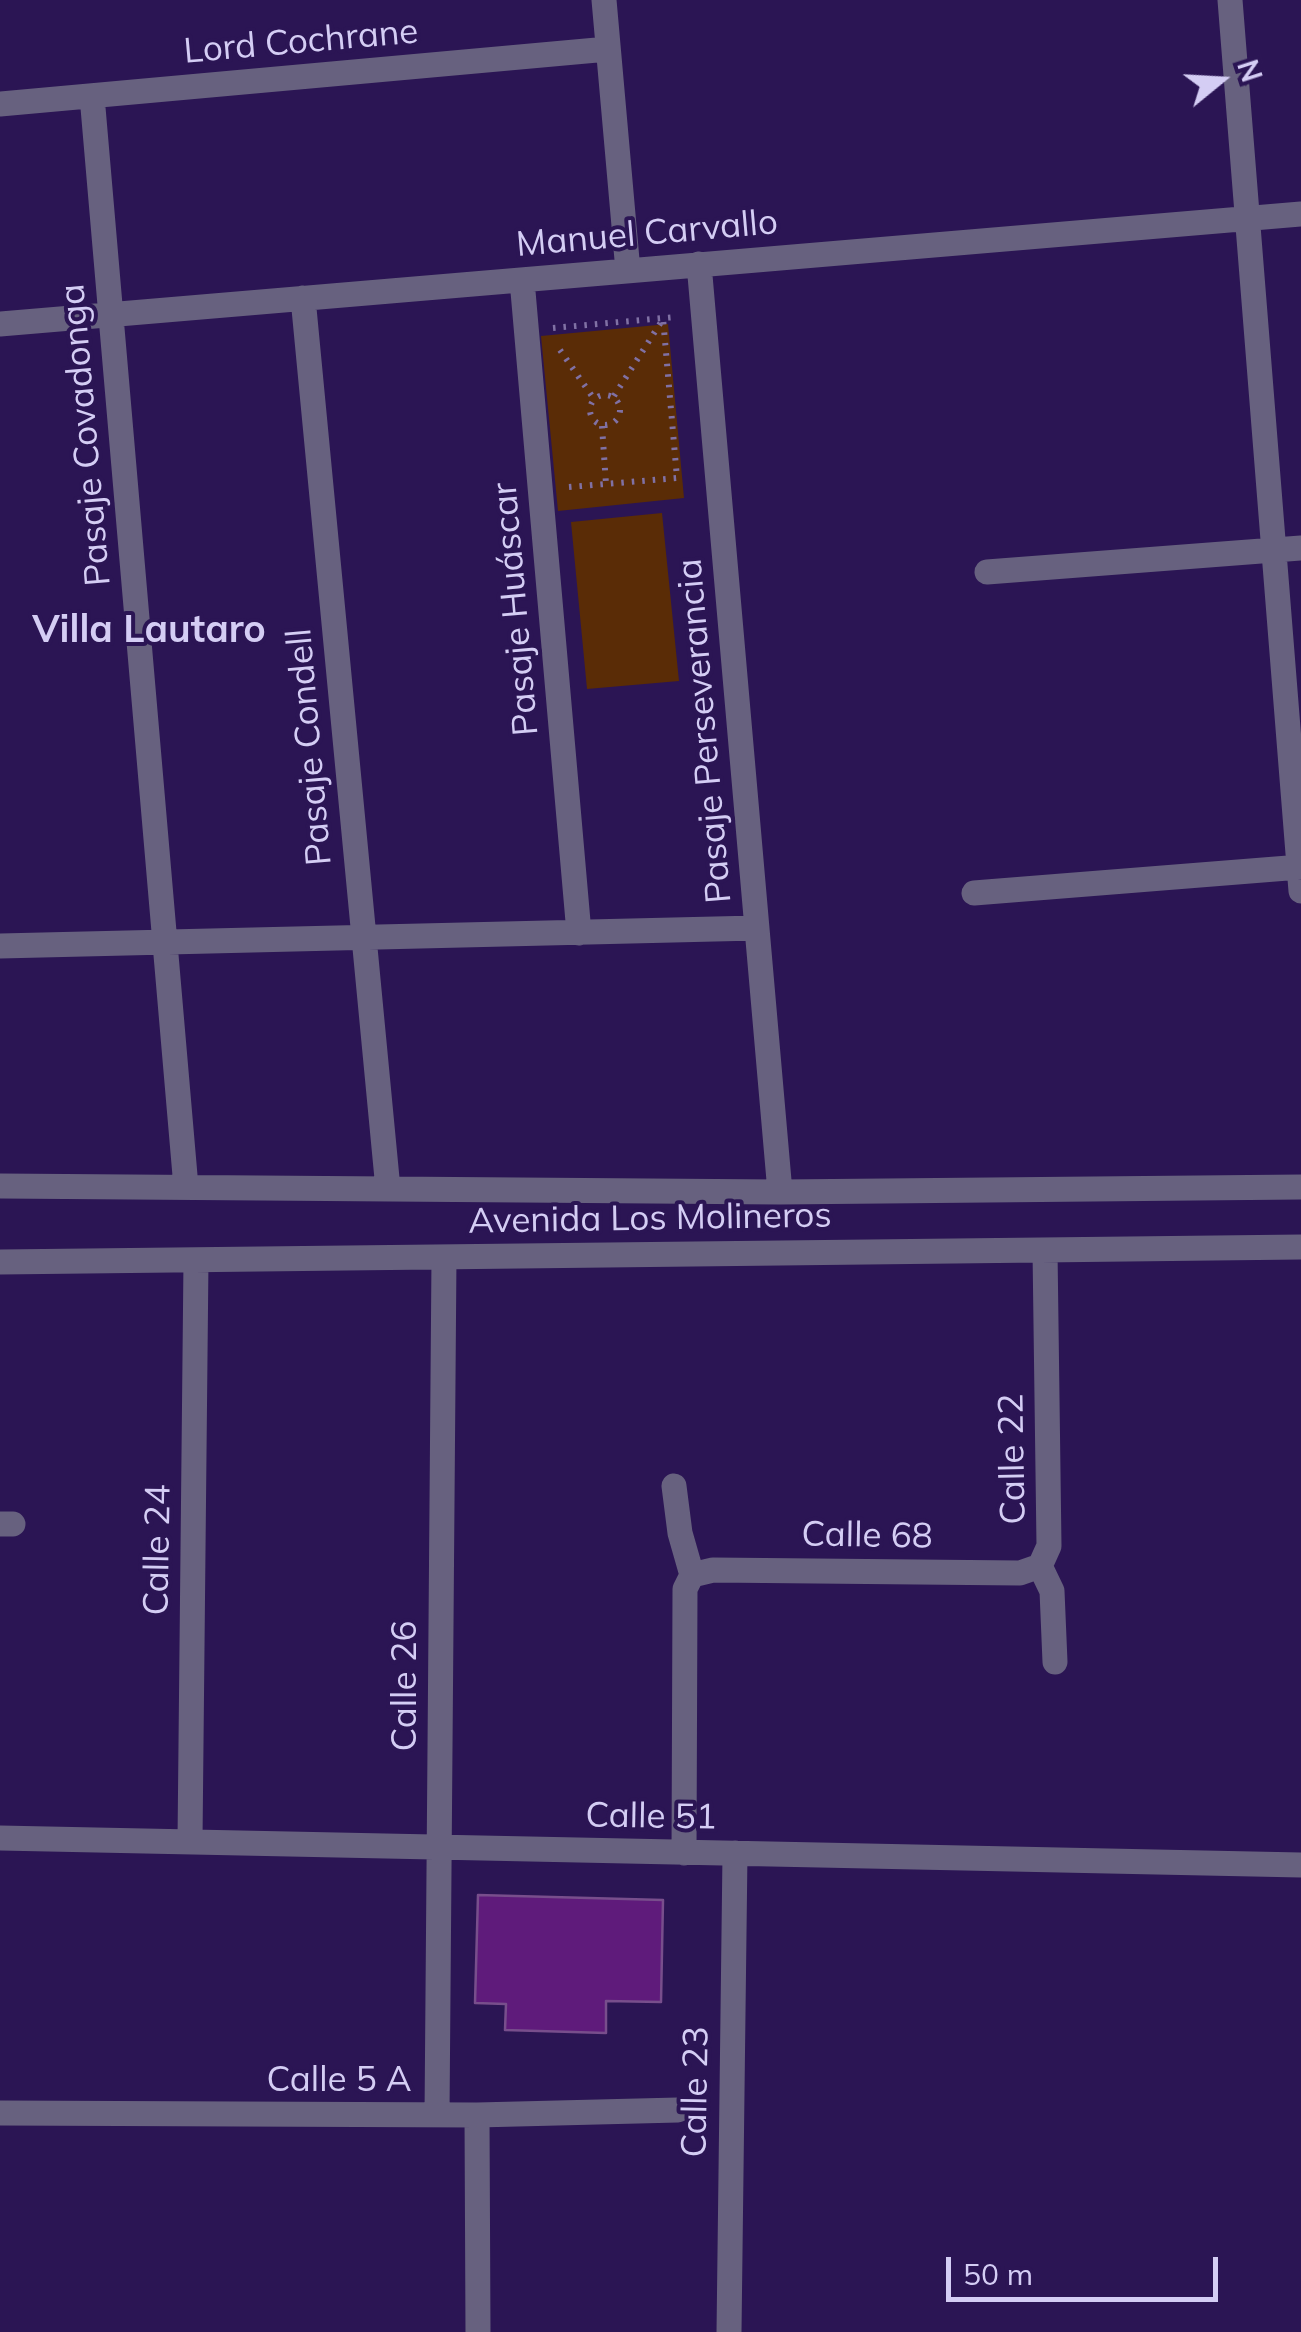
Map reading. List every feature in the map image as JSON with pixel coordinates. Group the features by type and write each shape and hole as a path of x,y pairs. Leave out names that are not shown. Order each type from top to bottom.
{"street":[{"path":"604,0 628,271"},
{"path":"974,894 1300,875 1230,0"},
{"name":"Lord Cochrane","path":"0,104 608,49"},
{"name":"Pasaje Covadonga","path":"92,96 186,1187"},
{"name":"Manuel Carvallo","path":"0,324 1301,214"},
{"name":"Pasaje Perseverancia","path":"699,264 780,1192"},
{"name":"Pasaje Huáscar","path":"522,280 579,933"},
{"name":"Pasaje Condell","path":"303,298 388,1188"},
{"path":"987,572 1301,548"},
{"path":"0,946 757,928"},
{"name":"Avenida Los Molineros","path":"0,1186 780,1192 1301,1187"},
{"name":"Avenida Los Molineros","path":"0,1262 1301,1247"},
{"name":"Calle 22","path":"1046,1250 1049,1546 1040,1566 1052,1591 1056,1662"},
{"name":"Calle 26","path":"437,2115 444,1257"},
{"name":"Calle 24","path":"190,1840 196,1260"},
{"path":"674,1486 680,1533 692,1576 685,1589 684,1852"},
{"name":"Calle 68","path":"692,1576 714,1570 1020,1573 1040,1566"},
{"name":"Calle 51","path":"0,1838 1301,1865"},
{"name":"Calle 23","path":"728,2332 735,1854"},
{"name":"Calle 5 A","path":"0,2114 477,2115 678,2110"},
{"path":"477,2115 478,2332"}],"path":[{"path":"614,396 663,318"},
{"path":"594,399 545,328 663,318"},
{"path":"559,488 677,478 663,318"},
{"path":"602,426 620,416 621,405 614,396 604,394 594,399 589,409 602,426 606,484"}],"shaded area":[{"path":"668,324 684,498 558,511 541,336"},
{"path":"662,513 679,681 587,689 571,522"}],"building":[{"path":"478,1895 663,1900 661,2002 606,2001 606,2033 505,2030 506,2004 475,2003"}],"district":[{"name":"Villa Lautaro","path":"149,631"}]}
